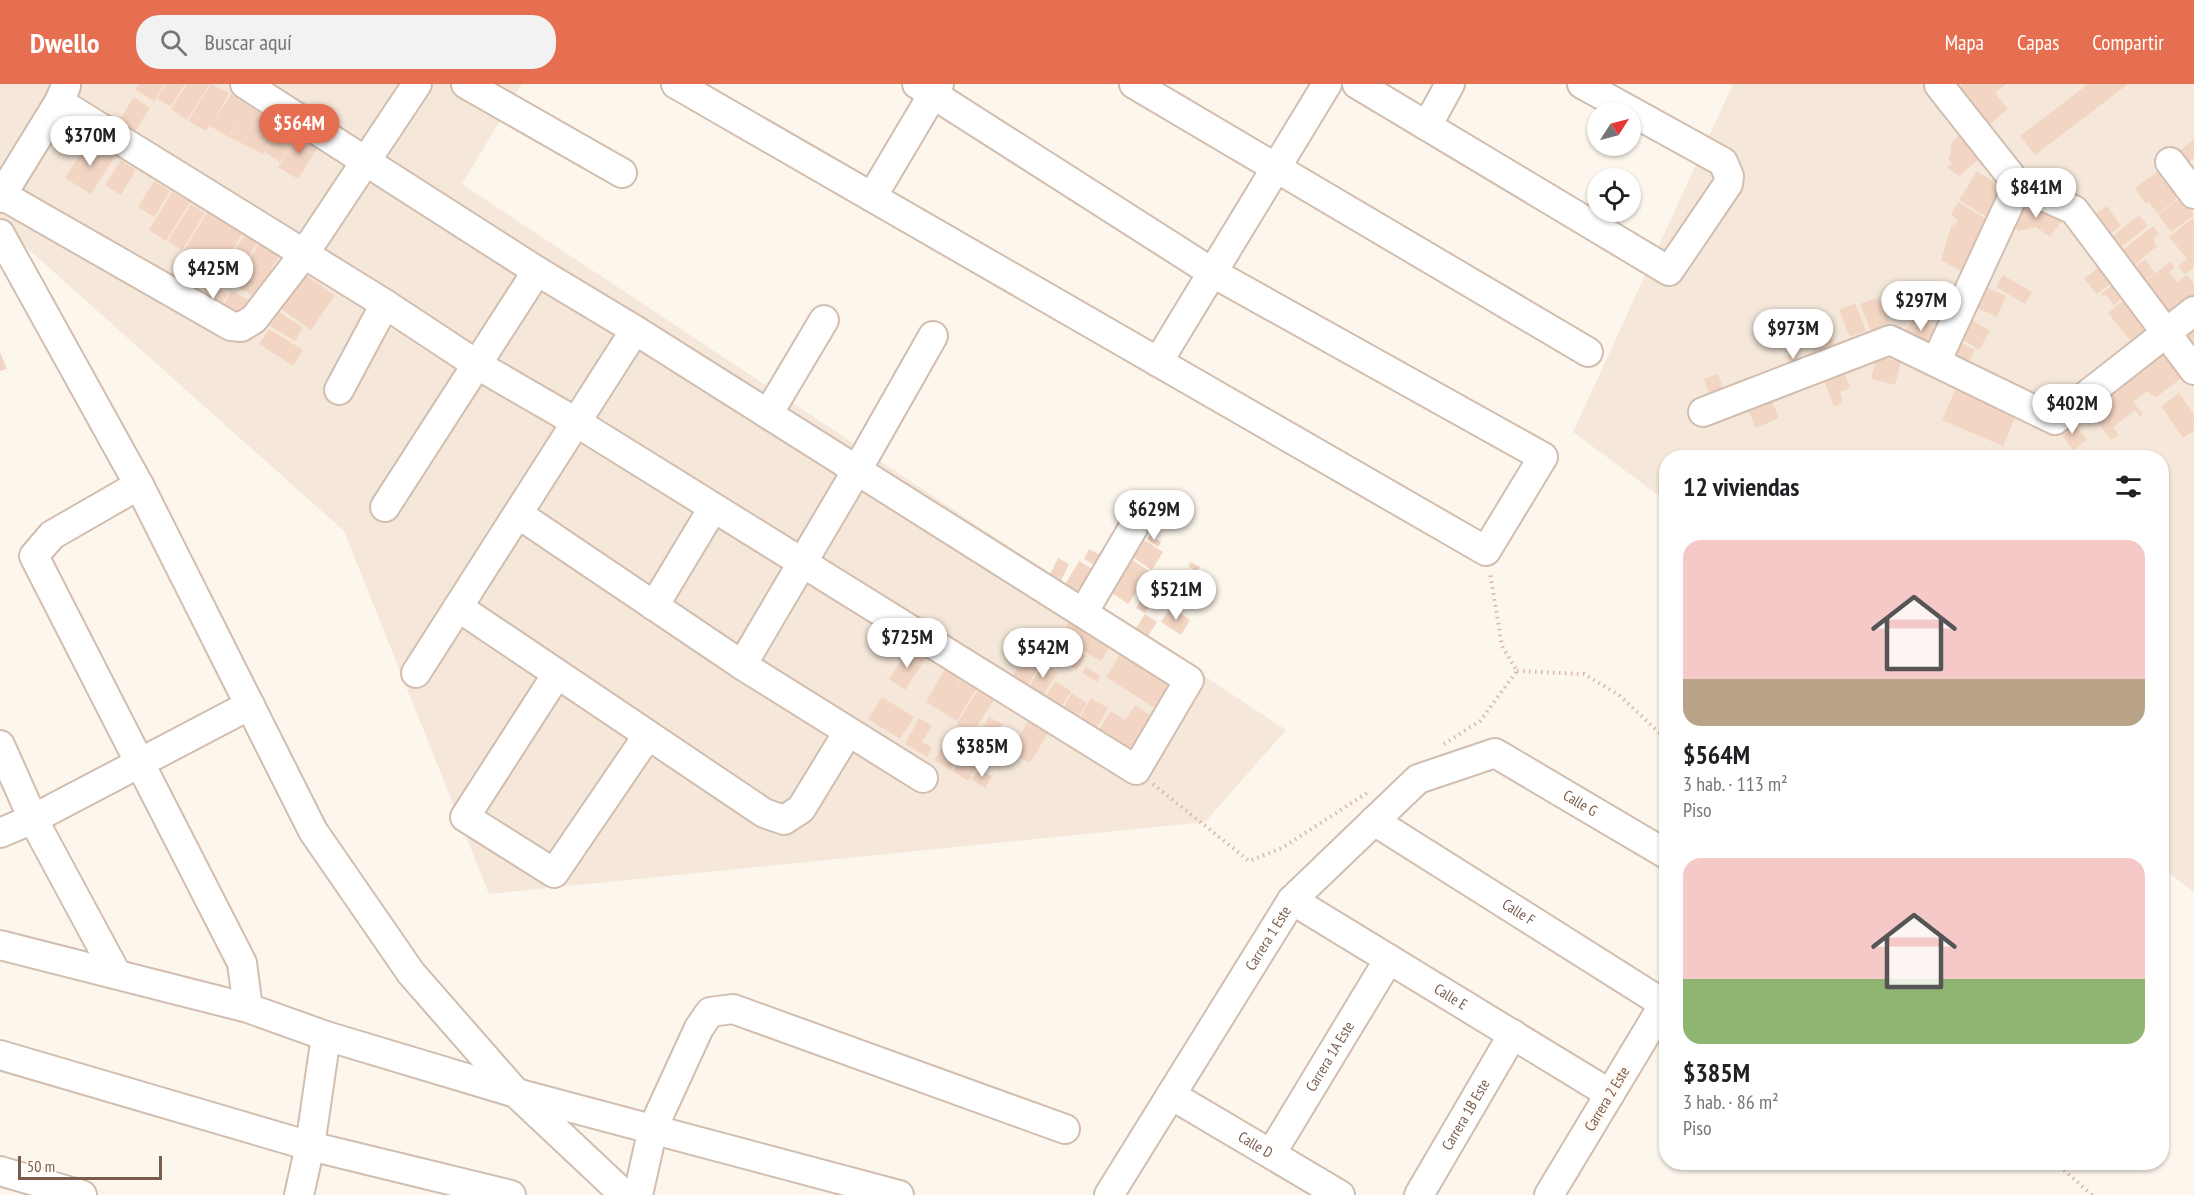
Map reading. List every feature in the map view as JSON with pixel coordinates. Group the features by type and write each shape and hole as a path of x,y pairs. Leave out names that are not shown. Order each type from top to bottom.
{"street":[{"path":"246,84 366,160 537,271 635,330 1189,680 1136,770 576,422 477,364 304,254 63,93 1,196 231,326 241,327 254,319 304,254 366,160 417,84"},
{"path":"466,84 622,173"},
{"path":"1134,84 1588,352"},
{"path":"1158,362 1327,84"},
{"path":"1357,84 1669,271 1728,184 1729,176 1723,162 1582,84"},
{"path":"1427,126 1450,84"},
{"path":"1940,85 2018,185 2074,210 2194,370"},
{"path":"687,87 872,197 1486,551 1543,458 1213,273 930,87 872,197"},
{"path":"2170,162 2194,194"},
{"path":"1936,363 2018,185"},
{"path":"0,234 139,485 313,831 411,973 516,1093 616,1188 619,1195"},
{"path":"385,507 537,271"},
{"path":"339,390 385,304"},
{"path":"1703,412 1890,340 2055,420 2194,311"},
{"path":"768,414 824,320"},
{"path":"416,673 635,330"},
{"path":"742,665 933,336"},
{"path":"139,485 52,535 34,556 242,963 248,1008"},
{"path":"654,606 714,508"},
{"path":"518,514 742,665 922,778"},
{"path":"1083,613 1132,528"},
{"path":"458,607 764,813 784,820 801,809 848,732"},
{"path":"557,674 465,817 554,873 648,735"},
{"path":"0,833 33,819 250,705"},
{"path":"0,745 33,819 116,973"},
{"name":"Carrera 1 Este","path":"1109,1195 1292,900 1418,778 1495,753"},
{"name":"Calle G","path":"1495,753 1659,851"},
{"name":"Calle F","path":"1374,821 1659,1001"},
{"name":"Calle E","path":"1292,900 1610,1094"},
{"path":"0,945 248,1008 326,1036 516,1093 899,1195"},
{"name":"Carrera 1A Este","path":"1271,1154 1389,959"},
{"path":"638,1195 653,1128 699,1028 710,1012 733,1010 1065,1129"},
{"name":"Carrera 2 Este","path":"1549,1195 1659,1012"},
{"name":"Carrera 1B Este","path":"1419,1195 1513,1034"},
{"path":"300,1195 310,1146 326,1036"},
{"path":"0,1055 310,1146 511,1195"},
{"name":"Calle D","path":"1171,1095 1340,1195"},
{"path":"0,1171 82,1195"}],"path":[{"path":"1486,551 1502,646 1517,671"},
{"path":"1517,671 1584,674 1619,695 1659,732"},
{"path":"1440,746 1480,721 1517,671"},
{"path":"1136,770 1249,861 1282,848 1371,790"},
{"path":"2064,1170 2092,1195"}],"shaded area":[{"path":"0,84 522,84 462,184 1286,730 1205,822 489,894 344,531 0,224"},
{"path":"1733,84 2194,84 2194,892 2169,873 2169,450 1659,450 1659,496 1573,432"}],"building":[{"path":"139,84 165,84 154,101 135,89"},
{"path":"166,84 185,84 170,107 157,98"},
{"path":"187,84 210,84 187,120 171,109"},
{"path":"211,84 229,93 213,122 231,94 264,116 266,113 282,123 263,154 229,137 242,114 228,137 210,126 206,131 188,121"},
{"path":"1962,84 2006,84 1995,93 2008,109 1982,131 1951,93"},
{"path":"2088,84 2128,84 2035,155 2020,136"},
{"path":"134,97 150,108 132,136 116,125"},
{"path":"282,125 298,135 280,162 265,152"},
{"path":"301,131 320,144 298,179 278,167"},
{"path":"1958,136 1981,157 1959,176 1947,167 1952,163 1948,159 1951,143"},
{"path":"90,139 115,156 91,194 65,178"},
{"path":"2194,139 2194,158 2181,169 2172,158"},
{"path":"121,160 136,170 121,195 105,185"},
{"path":"2161,169 2179,197 2158,214 2149,202 2154,198 2146,204 2135,188"},
{"path":"1977,171 2005,189 1988,218 1959,200"},
{"path":"154,181 170,191 154,217 138,207"},
{"path":"172,192 190,202 166,241 149,230"},
{"path":"2185,194 2184,201 2194,215 2171,232 2158,215"},
{"path":"2029,198 2062,221 2050,237 2036,227 2019,231 2011,225"},
{"path":"1958,202 1992,222 1962,272 1941,260 1951,227 1958,221 1951,214"},
{"path":"191,204 205,213 182,250 168,241"},
{"path":"2107,206 2121,226 2107,236 2093,216"},
{"path":"207,213 242,234 218,274 183,252"},
{"path":"2139,215 2148,226 2117,250 2109,239"},
{"path":"2194,217 2194,267 2185,274 2178,266 2187,259 2169,237"},
{"path":"2153,226 2159,234 2153,239 2157,246 2131,268 2120,252"},
{"path":"244,235 257,243 233,284 219,276"},
{"path":"259,243 279,256 255,297 234,285"},
{"path":"2145,259 2155,273 2141,282 2132,269"},
{"path":"2170,262 2175,268 2169,272 2177,282 2187,275 2194,284 2194,303 2169,322 2140,285"},
{"path":"2104,263 2117,279 2097,294 2084,279"},
{"path":"304,274 335,295 311,330 280,308"},
{"path":"2003,275 2032,292 2025,304 1996,287"},
{"path":"2120,279 2131,291 2114,305 2107,296 2100,295"},
{"path":"210,284 228,294 216,316 198,306"},
{"path":"1984,286 2006,296 1997,317 1975,307"},
{"path":"231,291 249,300 235,325 218,316"},
{"path":"2129,295 2155,326 2133,344 2108,313"},
{"path":"1879,297 1892,328 1873,336 1860,304"},
{"path":"1855,303 1866,331 1850,337 1839,310"},
{"path":"279,312 303,328 295,341 270,326"},
{"path":"1915,316 1938,330 1927,348 1903,334"},
{"path":"1968,318 1990,331 1979,350 1957,336"},
{"path":"1812,322 1816,332 1828,328 1836,350 1816,358 1804,324"},
{"path":"2194,322 2194,349 2181,331"},
{"path":"269,329 303,350 293,366 259,344"},
{"path":"1956,340 1975,350 1965,368 1946,358"},
{"path":"2167,346 2187,374 2156,397 2147,391 2133,402 2143,414 2140,417 2135,410 2113,427 2119,435 2111,440 2086,408"},
{"path":"0,352 7,369 0,371"},
{"path":"1795,354 1799,362 1792,366 1788,357"},
{"path":"1877,356 1901,362 1895,385 1871,379"},
{"path":"1844,371 1850,388 1840,392 1843,402 1834,407 1823,378"},
{"path":"1718,374 1725,393 1711,398 1704,379"},
{"path":"1957,386 2017,413 2003,446 1942,420"},
{"path":"1769,393 1779,418 1756,428 1745,403"},
{"path":"2179,393 2194,414 2194,431 2183,438 2161,406"},
{"path":"2071,419 2087,440 2073,450 2057,429"},
{"path":"1150,535 1161,542 1158,547 1147,539"},
{"path":"1142,539 1163,552 1152,570 1132,557"},
{"path":"1089,549 1104,557 1098,567 1084,559"},
{"path":"1058,558 1069,564 1060,583 1048,578"},
{"path":"1130,558 1150,572 1128,604 1108,590"},
{"path":"1079,561 1094,570 1081,594 1065,585"},
{"path":"1191,562 1200,567 1197,572 1188,566"},
{"path":"1189,571 1215,587 1206,601 1180,586"},
{"path":"1158,577 1165,580 1160,590 1153,587"},
{"path":"1140,601 1149,606 1145,613 1136,608"},
{"path":"1171,607 1190,620 1181,635 1161,622"},
{"path":"1145,614 1157,622 1148,636 1136,628"},
{"path":"1072,615 1114,640 1101,661 1060,637"},
{"path":"909,648 926,658 905,690 889,679"},
{"path":"1124,648 1176,682 1158,710 1106,677"},
{"path":"1076,650 1086,656 1076,670 1067,663"},
{"path":"1025,655 1041,664 1025,689 1010,680"},
{"path":"1043,663 1058,672 1043,695 1029,687"},
{"path":"946,667 962,677 954,690 961,680 976,689 957,721 926,702"},
{"path":"1086,667 1101,676 1097,682 1082,673"},
{"path":"1055,681 1071,691 1060,709 1044,699"},
{"path":"978,690 994,700 971,735 956,725"},
{"path":"1072,693 1087,703 1077,719 1062,710"},
{"path":"882,697 914,717 900,739 868,719"},
{"path":"1091,698 1108,708 1096,729 1079,719"},
{"path":"1135,705 1154,718 1131,753 1098,731 1111,711 1125,720"},
{"path":"989,717 1003,724 995,738 981,730"},
{"path":"919,718 932,726 922,742 932,747 927,757 905,744"},
{"path":"1028,721 1048,733 1030,763 1010,752"},
{"path":"950,734 966,744 950,770 934,760"},
{"path":"966,750 982,760 968,781 953,771"},
{"path":"979,768 992,777 985,788 971,779"}]}
